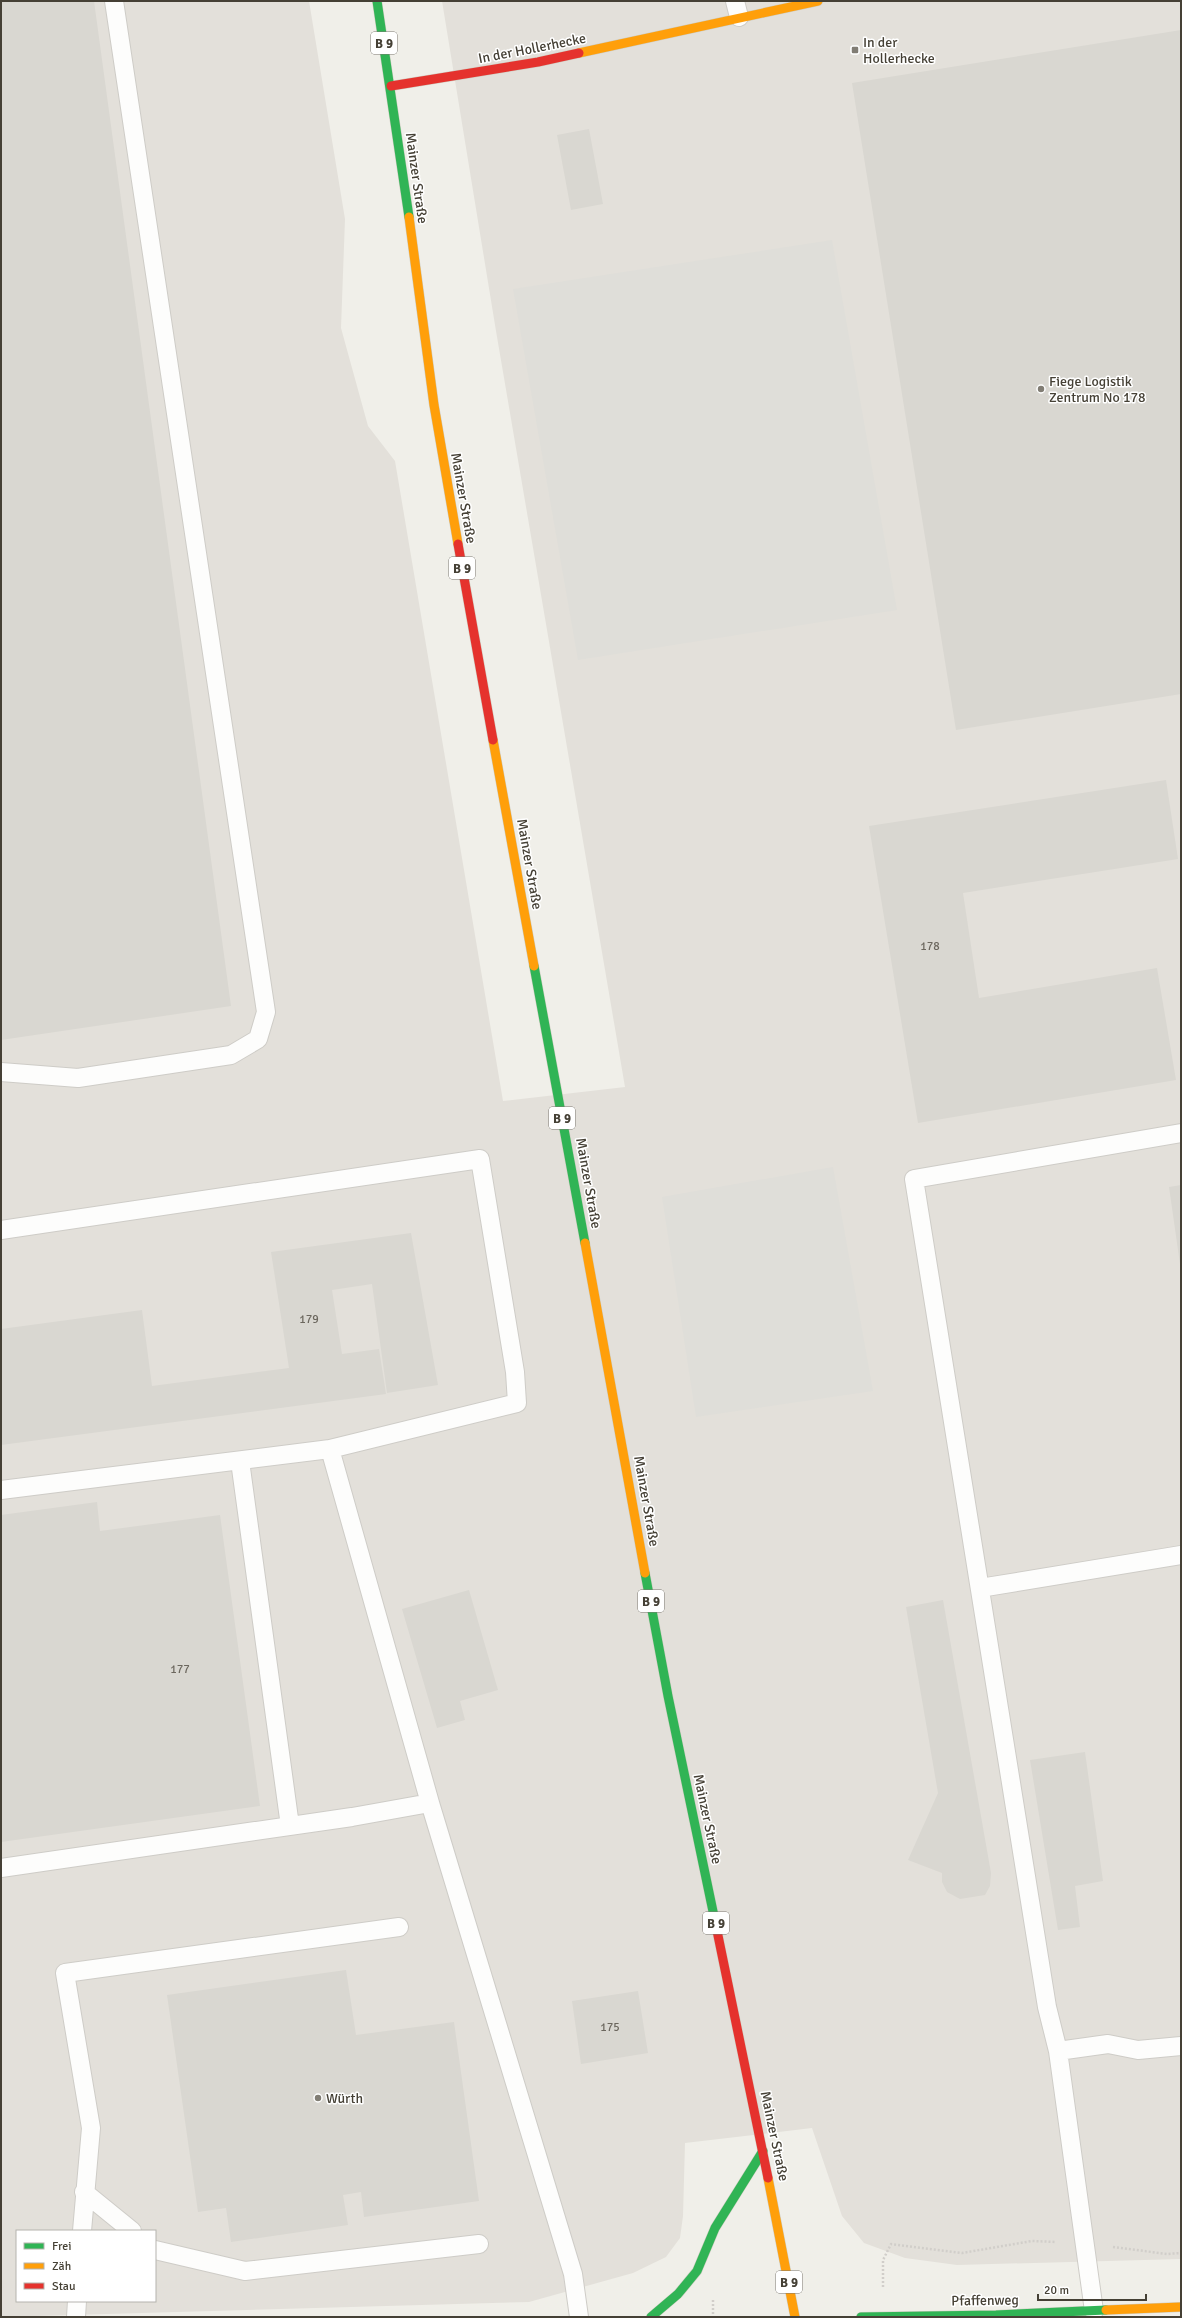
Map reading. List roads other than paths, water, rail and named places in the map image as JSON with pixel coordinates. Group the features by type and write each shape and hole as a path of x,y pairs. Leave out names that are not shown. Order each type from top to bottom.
{"main road":[{"name":"Mainzer Straße","path":"376,1 391,86 434,406 486,700 668,1696 763,2151 795,2317"},
{"name":"In der Hollerhecke","path":"391,86 538,62 737,9 818,1"},
{"path":"651,2317 678,2294 698,2271 715,2228 763,2151"},
{"name":"Pfaffenweg","path":"861,2317 995,2316 1181,2307"}],"lane":[{"path":"1,1072 78,1078 231,1055 258,1039 266,1012 114,1"},
{"path":"1094,2311 1058,2051 1047,2007 914,1179 1181,1134"},
{"path":"1,1230 480,1159 515,1372 517,1403 330,1449 1,1490"},
{"path":"330,1449 430,1803 574,2274 579,2317"},
{"path":"240,1461 290,1826"},
{"path":"980,1588 1181,1555"},
{"path":"1,1868 290,1826 430,1803"},
{"path":"82,2230 84,2192 91,2128 65,1973 399,1927"},
{"path":"1058,2051 1108,2044 1138,2050 1181,2046"},
{"path":"84,2192 131,2230"},
{"path":"156,2250 245,2271 479,2244"},
{"path":"76,2317 77,2302"}],"place":[{"name":"In der Hollerhecke","path":"855,50"},
{"name":"Fiege Logistik Zentrum No 178","path":"1041,389"},
{"name":"Würth","path":"318,2098"}]}
